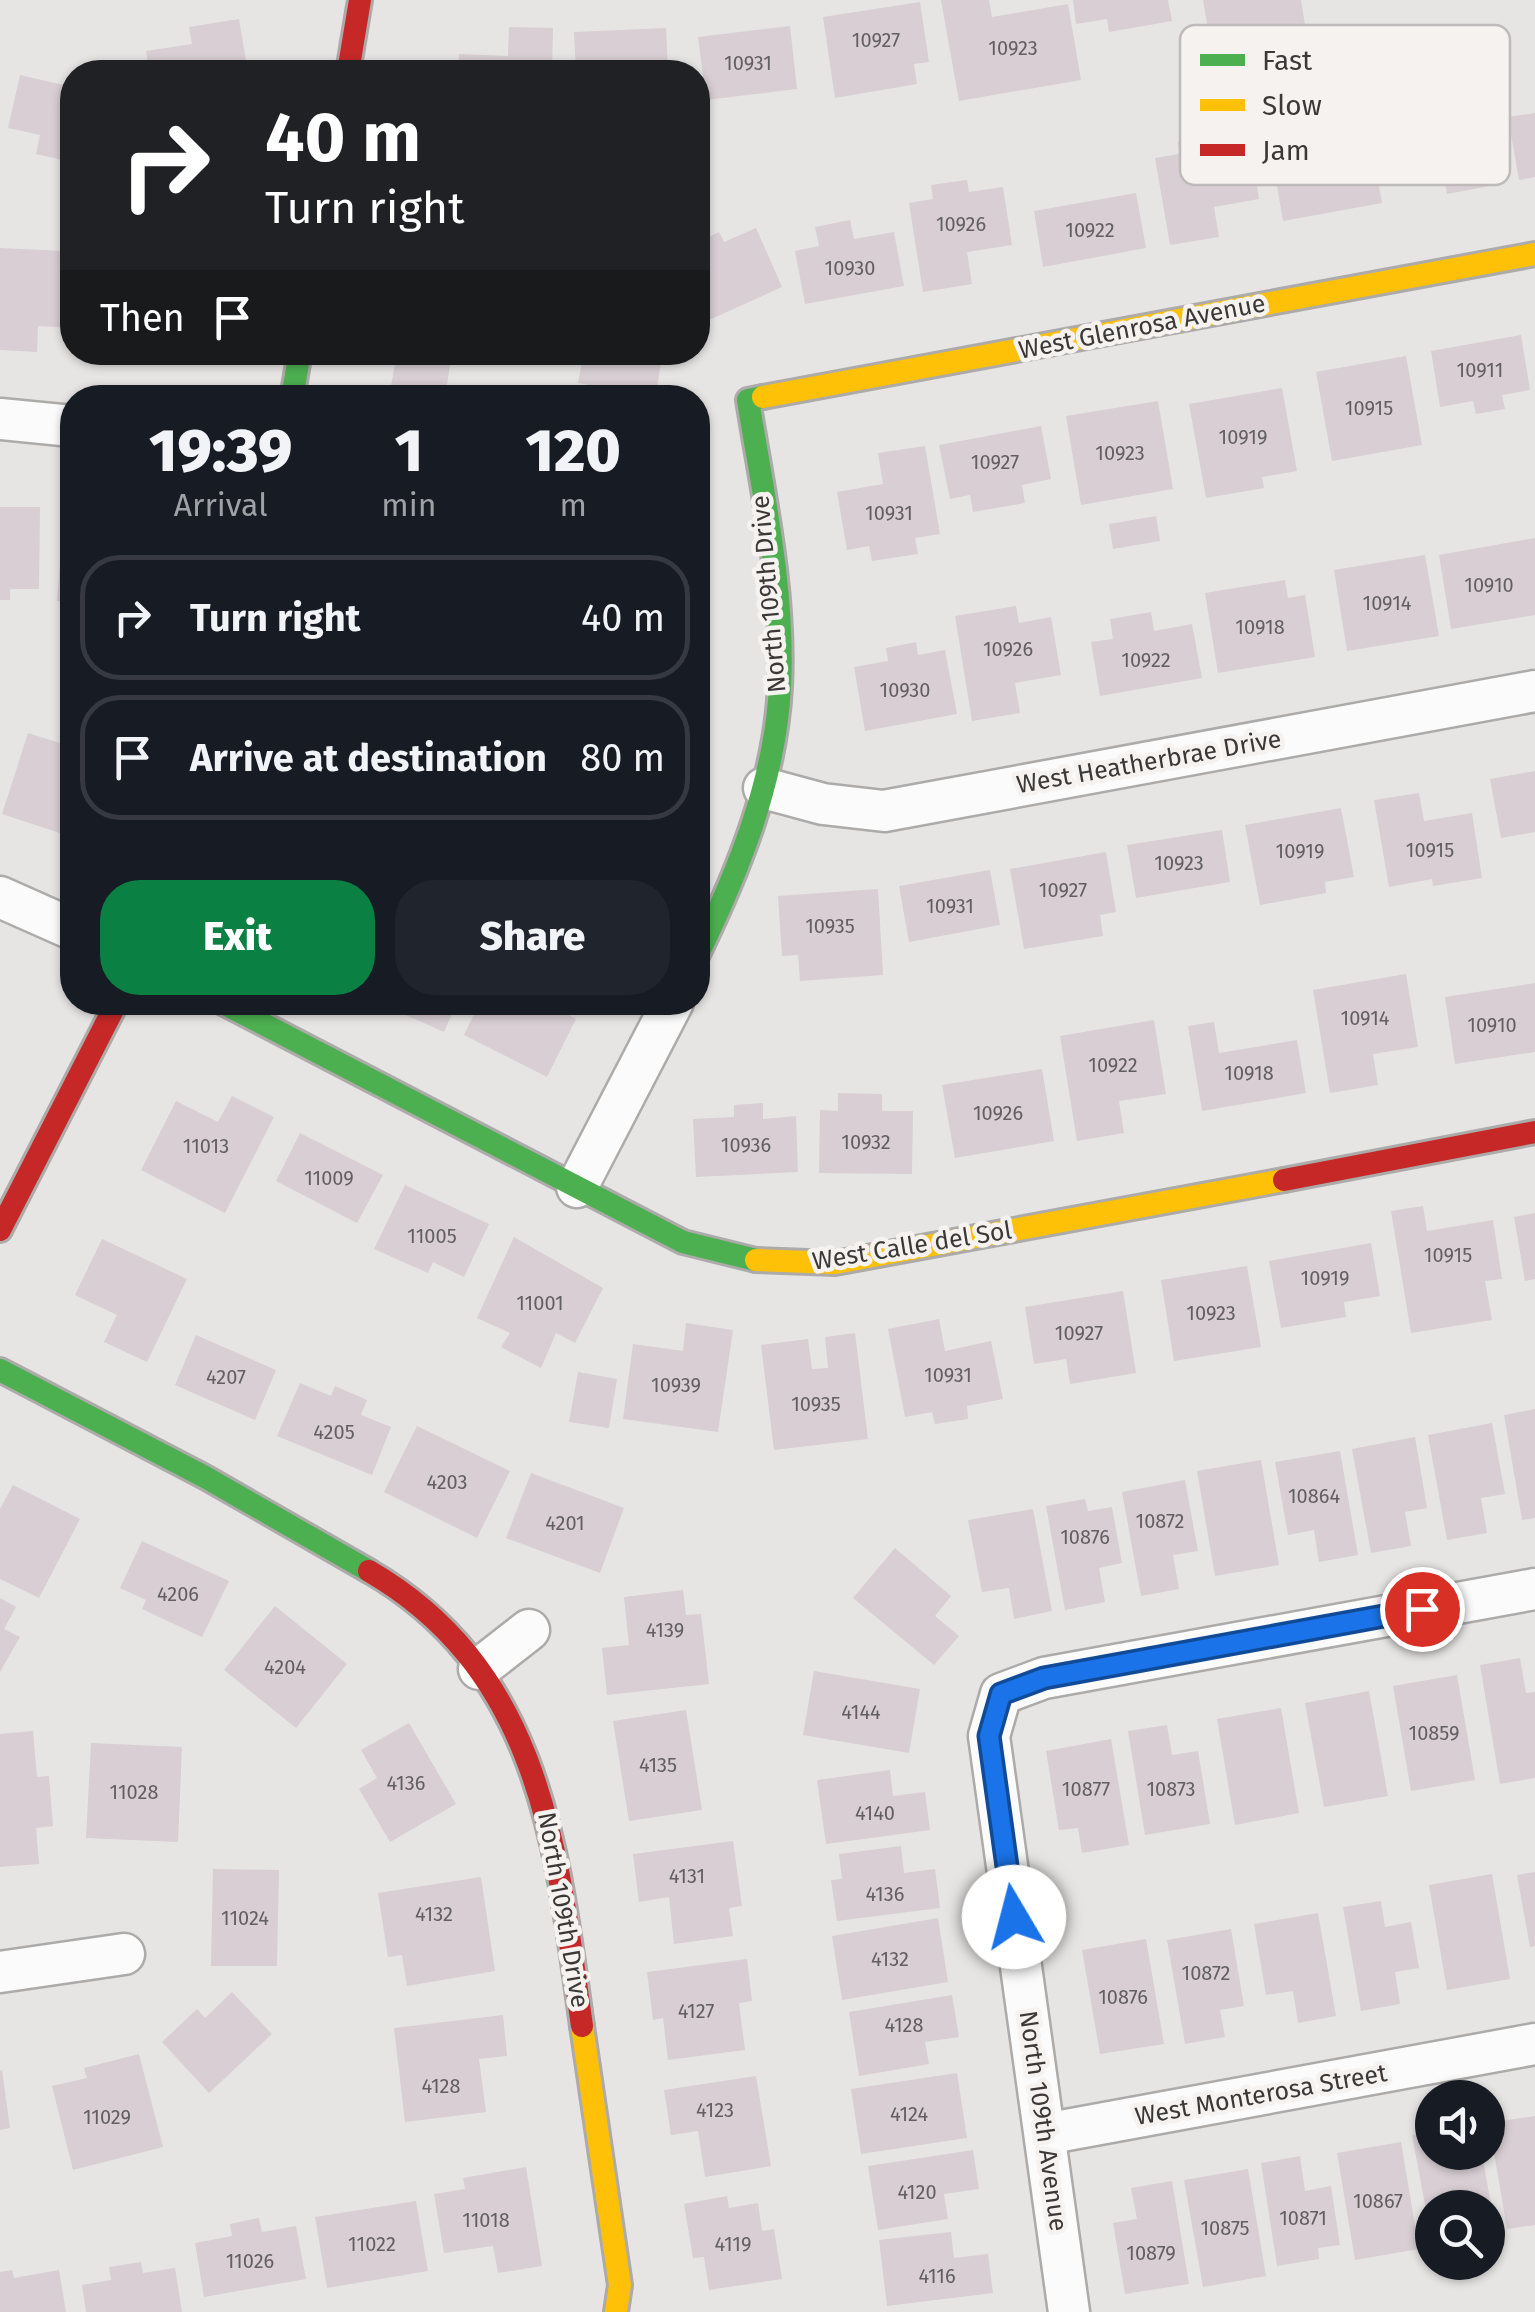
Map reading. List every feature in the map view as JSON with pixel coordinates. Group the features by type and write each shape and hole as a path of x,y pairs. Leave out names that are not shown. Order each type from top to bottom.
{"street":[{"path":"350,60 360,0"},
{"name":"West Glenrosa Avenue","path":"748,400 1535,254"},
{"name":"North 109th Drive","path":"710,929 745,855 764,788 780,682 772,564 748,400"},
{"path":"0,419 60,425"},
{"name":"West Heatherbrae Drive","path":"764,788 823,804 884,811 1535,691"},
{"path":"0,896 60,924"},
{"path":"0,1230 111,1015"},
{"name":"West Calle del Sol","path":"246,1015 683,1242 766,1263 835,1262 1535,1132"},
{"path":"577,1186 665,1015"},
{"name":"North 109th Drive","path":"0,1370 205,1477 396,1588 435,1620 496,1694 536,1775 557,1850 620,2285 616,2312"},
{"name":"North 109th Avenue","path":"1068,2312 989,1736 1001,1694 1044,1678 1535,1589"},
{"path":"478,1669 529,1630"},
{"path":"0,1972 124,1954"},
{"name":"West Monterosa Street","path":"1045,2134 1535,2044"}],"building":[{"path":"941,0 989,0 992,17 1068,4 1081,80 959,101"},
{"path":"1073,0 1168,0 1172,21 1109,32 1107,19 1076,24"},
{"path":"1203,0 1301,0 1305,25 1207,25"},
{"path":"920,2 929,62 914,64 917,84 835,98 823,17"},
{"path":"239,19 246,60 147,60 146,51 192,44 189,27"},
{"path":"790,26 797,89 710,100 710,60 701,60 698,37"},
{"path":"509,27 553,28 552,60 459,60 459,54 508,56"},
{"path":"666,28 667,60 575,60 574,32"},
{"path":"20,75 60,84 60,159 36,154 40,135 8,128"},
{"path":"1535,113 1535,177 1519,180 1510,117"},
{"path":"1180,142 1180,185 1257,185 1259,199 1214,207 1219,237 1170,245 1155,158 1179,154"},
{"path":"967,180 969,192 1003,187 1012,245 967,252 972,284 923,292 909,203 933,199 931,185"},
{"path":"1277,185 1379,185 1382,203 1283,221"},
{"path":"1446,185 1495,185 1447,194"},
{"path":"1136,193 1146,248 1043,267 1034,211"},
{"path":"850,220 854,239 894,232 904,286 805,304 795,251 819,246 815,227"},
{"path":"756,228 782,287 710,320 710,236 719,232 724,242"},
{"path":"0,248 60,251 60,327 38,326 37,352 0,350"},
{"path":"1521,335 1530,390 1502,395 1505,409 1476,414 1473,401 1440,407 1431,351"},
{"path":"1406,356 1422,445 1332,461 1316,372"},
{"path":"395,365 450,365 447,385 391,385"},
{"path":"581,365 661,365 657,385 578,383"},
{"path":"1282,388 1297,471 1262,477 1264,488 1206,498 1189,404"},
{"path":"1158,401 1173,489 1081,505 1066,416"},
{"path":"1041,426 1051,479 1022,485 1025,503 973,512 970,495 950,499 939,445"},
{"path":"925,446 940,534 915,538 918,554 872,561 869,546 847,550 837,492 883,484 878,453"},
{"path":"0,507 40,507 39,589 10,589 10,600 0,600"},
{"path":"1156,516 1160,541 1113,549 1109,524"},
{"path":"1535,538 1535,615 1451,629 1439,555"},
{"path":"1425,555 1439,636 1347,651 1334,570"},
{"path":"1285,580 1288,598 1305,595 1315,657 1218,673 1205,593"},
{"path":"1016,606 1019,623 1051,617 1061,675 1015,683 1020,713 972,721 955,616"},
{"path":"1151,612 1154,631 1192,624 1202,678 1100,696 1091,642 1113,639 1110,619"},
{"path":"916,642 918,655 945,650 957,714 865,731 854,667 888,661 886,648"},
{"path":"28,733 60,743 60,833 2,814"},
{"path":"1535,771 1535,832 1501,838 1490,779"},
{"path":"1419,793 1424,821 1472,813 1482,878 1433,886 1432,879 1389,887 1374,800"},
{"path":"1341,808 1354,877 1325,882 1326,893 1260,905 1245,825"},
{"path":"1222,830 1230,882 1136,898 1127,845"},
{"path":"1106,852 1116,912 1100,915 1103,936 1024,949 1010,869"},
{"path":"990,870 1000,925 909,942 899,886"},
{"path":"878,889 883,975 800,981 798,955 782,956 778,896"},
{"path":"1406,974 1418,1047 1373,1054 1378,1085 1330,1093 1313,990"},
{"path":"1535,983 1535,1052 1455,1064 1445,997"},
{"path":"406,1015 451,1015 444,1032"},
{"path":"474,1015 568,1015 576,1019 547,1077 464,1035"},
{"path":"1154,1020 1166,1094 1119,1101 1124,1133 1077,1141 1060,1036"},
{"path":"1214,1022 1219,1053 1297,1040 1306,1093 1202,1111 1188,1026"},
{"path":"1042,1069 1054,1141 955,1158 942,1085"},
{"path":"838,1093 882,1094 882,1111 913,1111 912,1174 819,1173 820,1110 838,1111"},
{"path":"232,1096 274,1117 225,1213 141,1170 176,1101 218,1122"},
{"path":"763,1103 763,1119 796,1116 798,1172 696,1177 693,1119 734,1117 734,1105"},
{"path":"300,1133 383,1175 357,1223 276,1181"},
{"path":"405,1185 489,1224 464,1277 433,1262 428,1273 374,1249"},
{"path":"1423,1206 1427,1231 1493,1220 1502,1279 1485,1281 1492,1320 1411,1333 1391,1211"},
{"path":"1535,1213 1535,1279 1525,1281 1514,1217"},
{"path":"514,1237 603,1288 575,1343 556,1333 541,1368 501,1347 510,1333 477,1318"},
{"path":"102,1239 187,1279 147,1362 104,1342 117,1315 75,1295"},
{"path":"1371,1243 1380,1296 1344,1302 1346,1317 1281,1328 1269,1261"},
{"path":"1247,1266 1261,1347 1174,1361 1161,1280"},
{"path":"1123,1291 1136,1373 1070,1384 1066,1359 1034,1364 1025,1307"},
{"path":"939,1319 945,1351 991,1341 1003,1399 967,1406 968,1419 935,1424 932,1412 905,1417 888,1329"},
{"path":"686,1323 733,1330 718,1432 623,1419 633,1344 683,1351"},
{"path":"855,1333 868,1439 774,1450 761,1345 808,1339 812,1369 828,1368 825,1337"},
{"path":"196,1335 276,1370 255,1420 175,1385"},
{"path":"578,1372 617,1379 609,1428 569,1422"},
{"path":"300,1383 331,1396 335,1386 367,1400 361,1415 391,1427 372,1475 277,1436"},
{"path":"1535,1409 1535,1518 1522,1520 1504,1415"},
{"path":"1492,1423 1505,1494 1481,1498 1487,1533 1447,1540 1428,1435"},
{"path":"417,1426 510,1471 477,1538 384,1492"},
{"path":"1415,1437 1427,1508 1405,1512 1411,1546 1371,1553 1352,1449"},
{"path":"1340,1451 1358,1555 1319,1562 1314,1530 1288,1535 1275,1462"},
{"path":"1261,1460 1279,1565 1215,1576 1197,1471"},
{"path":"531,1473 624,1508 600,1573 506,1538"},
{"path":"1185,1480 1198,1551 1173,1555 1179,1589 1141,1596 1122,1492"},
{"path":"13,1485 80,1519 39,1598 0,1579 0,1509"},
{"path":"1085,1499 1088,1511 1112,1507 1122,1563 1099,1568 1105,1602 1065,1610 1046,1506"},
{"path":"1033,1509 1052,1611 1014,1619 1009,1588 982,1592 968,1520"},
{"path":"142,1541 229,1581 202,1637 142,1609 146,1600 120,1588"},
{"path":"895,1548 951,1596 935,1616 959,1636 934,1665 853,1598"},
{"path":"683,1590 686,1615 701,1614 709,1684 607,1695 602,1648 629,1645 624,1597"},
{"path":"0,1598 16,1607 4,1629 20,1637 0,1672"},
{"path":"275,1606 347,1664 296,1728 224,1670"},
{"path":"1520,1658 1526,1693 1535,1692 1535,1778 1500,1784 1480,1665"},
{"path":"814,1671 920,1689 909,1753 803,1735"},
{"path":"1457,1675 1475,1780 1411,1791 1393,1686"},
{"path":"1369,1691 1388,1796 1324,1807 1305,1703"},
{"path":"1281,1708 1299,1813 1235,1825 1217,1719"},
{"path":"686,1710 702,1810 629,1821 613,1721"},
{"path":"409,1723 456,1804 390,1842 359,1789 377,1778 361,1750"},
{"path":"1167,1725 1172,1755 1198,1751 1210,1824 1145,1835 1128,1731"},
{"path":"33,1731 37,1777 49,1776 53,1826 36,1828 39,1864 0,1867 0,1734"},
{"path":"1111,1739 1129,1845 1082,1853 1078,1828 1059,1830 1046,1751"},
{"path":"91,1743 182,1747 178,1842 86,1838"},
{"path":"890,1770 893,1796 925,1792 930,1830 826,1844 817,1780"},
{"path":"733,1841 742,1906 729,1908 733,1936 674,1944 669,1897 639,1902 633,1854"},
{"path":"901,1846 904,1873 935,1869 940,1908 837,1921 831,1880 842,1879 839,1854"},
{"path":"213,1869 279,1870 277,1966 211,1966"},
{"path":"1535,1872 1535,1946 1530,1947 1517,1875"},
{"path":"1492,1874 1510,1979 1447,1990 1429,1885"},
{"path":"481,1877 495,1971 407,1986 402,1955 388,1957 378,1893"},
{"path":"1381,1901 1385,1927 1411,1922 1419,1968 1395,1972 1400,2004 1361,2011 1343,1907"},
{"path":"1318,1913 1336,2016 1298,2023 1293,1991 1266,1995 1254,1924"},
{"path":"938,1918 948,1982 842,2000 832,1936"},
{"path":"1231,1929 1244,2006 1220,2010 1225,2037 1185,2044 1167,1940"},
{"path":"1146,1939 1164,2044 1100,2054 1082,1950"},
{"path":"747,1959 752,2001 739,2003 745,2050 668,2060 663,2018 653,2020 647,1972"},
{"path":"232,1992 272,2034 209,2093 162,2042 197,2009 205,2018"},
{"path":"952,1995 959,2037 925,2042 929,2064 859,2076 849,2012"},
{"path":"503,2015 507,2056 479,2059 486,2112 405,2122 394,2028"},
{"path":"139,2054 163,2147 73,2170 52,2086 87,2078 84,2068"},
{"path":"0,2071 10,2128 0,2130"},
{"path":"957,2073 967,2138 861,2154 851,2089"},
{"path":"756,2076 771,2166 705,2177 698,2131 671,2135 664,2090"},
{"path":"1535,2116 1535,2225 1507,2229 1505,2190 1500,2190 1497,2170 1505,2170 1505,2121"},
{"path":"1401,2142 1415,2225 1415,2250 1355,2260 1337,2153"},
{"path":"973,2150 979,2189 944,2194 948,2219 878,2230 868,2166"},
{"path":"1300,2156 1305,2191 1331,2186 1340,2245 1318,2248 1319,2259 1277,2266 1261,2163"},
{"path":"526,2167 542,2266 498,2273 493,2246 444,2253 434,2194 465,2189 463,2178"},
{"path":"1248,2169 1266,2276 1203,2287 1184,2180"},
{"path":"1419,2170 1485,2170 1488,2190 1422,2190"},
{"path":"1172,2181 1189,2284 1125,2294 1113,2223 1137,2219 1131,2188"},
{"path":"727,2196 729,2208 758,2203 762,2231 774,2229 782,2279 709,2290 704,2257 693,2258 684,2204"},
{"path":"416,2201 428,2271 327,2288 315,2217"},
{"path":"259,2218 262,2232 296,2226 306,2279 204,2297 195,2243 232,2236 230,2224"},
{"path":"951,2232 954,2258 988,2254 993,2293 887,2306 879,2240"},
{"path":"141,2262 143,2273 175,2268 182,2312 86,2312 82,2285 111,2280 109,2267"},
{"path":"12,2270 14,2278 59,2270 66,2312 0,2312 0,2272"}],"traffic: fast":[{"path":"294,385 298,365"},
{"path":"710,928 763,791 777,722 781,651 776,579 748,400 763,397"},
{"path":"246,1015 683,1242 756,1260"},
{"path":"0,1370 205,1477 369,1571"}],"traffic: slow":[{"path":"763,397 1535,254"},
{"path":"756,1260 835,1263 1284,1180"},
{"path":"582,2026 620,2285 616,2312"}],"traffic: jam":[{"path":"350,60 360,0"},
{"path":"0,1230 110,1015"},
{"path":"1284,1180 1535,1132"},
{"path":"369,1571 427,1612 471,1659 505,1712 531,1770 549,1831 582,2026"}],"route":[{"path":"1014,1917 989,1736 1001,1694 1044,1678 1422,1609"}]}
